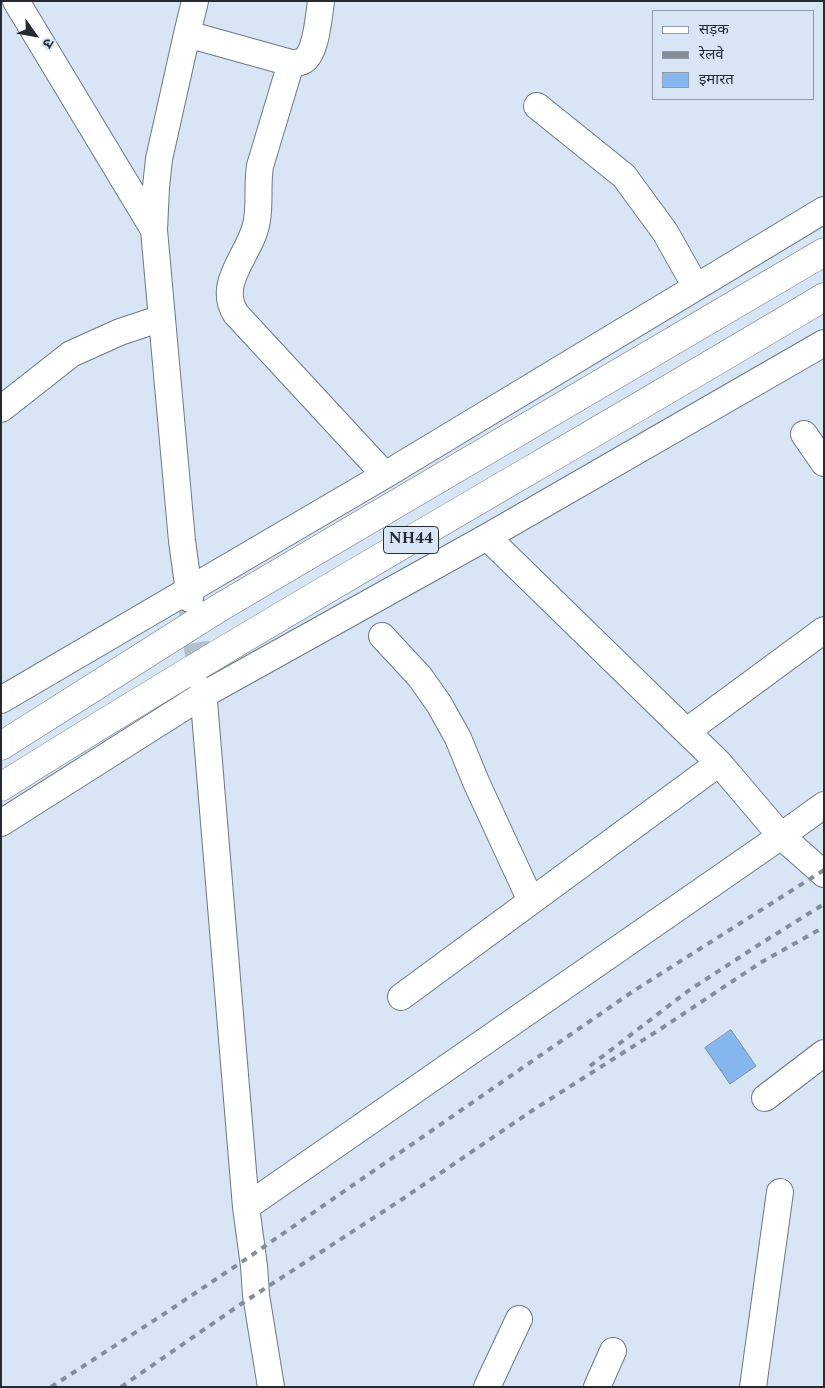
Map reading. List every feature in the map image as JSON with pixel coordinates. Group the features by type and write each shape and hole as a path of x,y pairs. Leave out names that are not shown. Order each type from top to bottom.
{"highway":[{"name":"NH44","path":"1,746 219,608 824,252"},
{"name":"NH44","path":"1,786 106,720 266,624 824,297"}],"street":[{"path":"16,1 154,230"},
{"path":"189,595 182,541 154,230 159,158 196,1"},
{"path":"187,34 291,63 302,62 310,54 321,1"},
{"path":"291,63 260,166 257,222 253,237 233,276 230,287 231,306 236,314 385,475"},
{"path":"536,106 624,176 664,232 696,287"},
{"path":"1,700 189,595 824,210"},
{"path":"1,409 71,354 120,332 162,318"},
{"path":"1,823 203,693 487,536 824,343"},
{"path":"804,434 824,463"},
{"path":"487,536 719,763 781,836 824,874"},
{"path":"687,731 824,630"},
{"path":"382,636 420,677 439,704 458,738 476,782 531,901"},
{"path":"203,693 246,1207 256,1295 271,1387"},
{"path":"401,997 719,763"},
{"path":"246,1207 824,805"},
{"path":"765,1098 824,1053"},
{"path":"754,1387 780,1192"},
{"path":"487,1387 519,1319"},
{"path":"597,1387 613,1351"}],"building":[{"path":"731,1030 756,1066 730,1084 705,1048"}],"tunnel":[{"path":"191,604 202,684"}],"railway":[{"path":"51,1387 252,1255 632,992 824,870"},
{"path":"590,1066 688,991 824,904"},
{"path":"121,1387 241,1304 401,1200 533,1110 760,963 824,927"}]}
